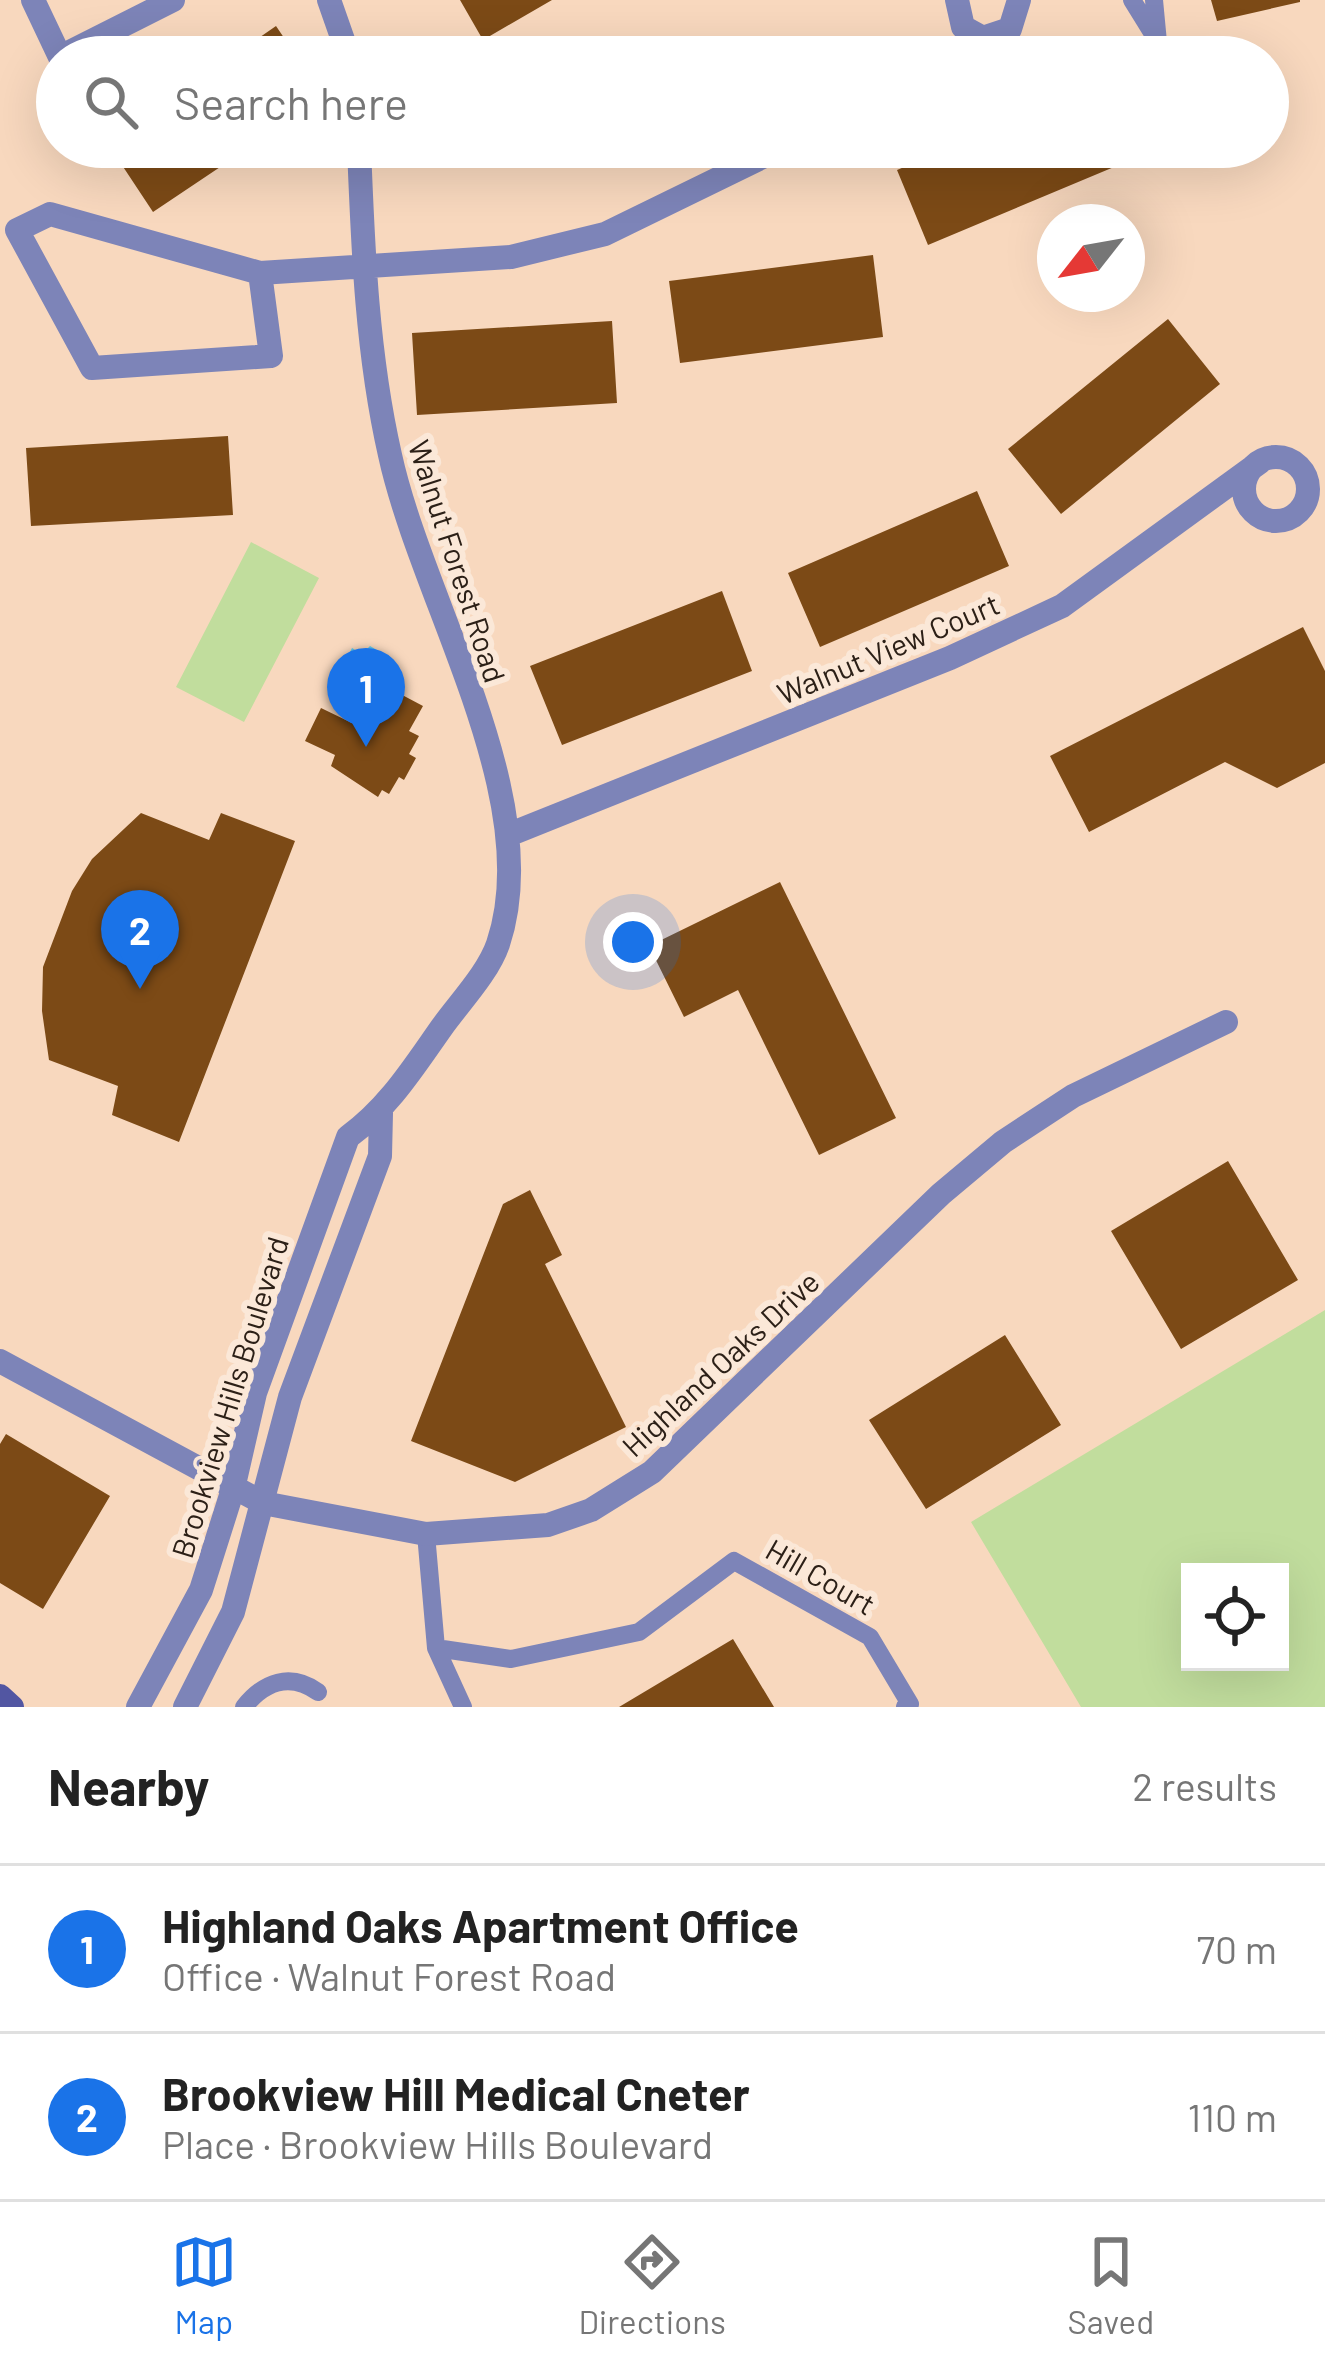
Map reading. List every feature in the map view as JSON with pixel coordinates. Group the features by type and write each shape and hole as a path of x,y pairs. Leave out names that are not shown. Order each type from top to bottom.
{"main road":[{"path":"0,1696 12,1707"}],"street":[{"path":"33,0 50,36"},
{"path":"102,36 173,0"},
{"path":"329,0 342,36"},
{"path":"957,0 963,27 979,36"},
{"path":"989,36 1010,29 1019,0"},
{"name":"Walnut Forest Road","path":"360,168 364,262 390,455 494,760 511,877 505,916"},
{"path":"260,273 271,356 92,368 17,230 50,214 260,273 364,262 511,256 605,235 741,168"},
{"name":"Walnut View Court","path":"508,835 950,658 1062,607 1260,462"},
{"name":"Brookview Hills Boulevard","path":"138,1707 201,1590 233,1490 255,1393 348,1137 381,1113 497,949 505,916"},
{"name":"Highland Oaks Drive","path":"0,1361 263,1503 426,1534 548,1526 591,1510 652,1472 941,1194 1003,1142 1073,1096 1226,1022"},
{"name":"Brookview Hills Boulevard","path":"185,1707 233,1612 290,1396 380,1156 381,1113"}],"lane":[{"path":"1132,0 1154,36"},
{"path":"1154,0 1157,36"},
{"path":"426,1534 436,1648 463,1707"},
{"name":"Hill Court","path":"436,1648 511,1659 639,1632 734,1561 870,1637 910,1705 905,1707"},
{"path":"244,1707 273,1683 294,1680 318,1692"}],"green space":[{"path":"251,542 319,578 244,722 176,687"},
{"path":"1325,1310 1325,1707 1081,1707 971,1522"}],"water":[{"path":"370,646 382,653 377,674 367,677 358,696 338,696 335,686 341,672 353,668 348,656 352,648 362,654"}],"building":[{"path":"460,0 552,0 490,36 481,36"},
{"path":"1211,0 1300,0 1300,2 1217,21"},
{"path":"276,26 283,36 261,36"},
{"path":"124,168 219,168 153,212"},
{"path":"902,168 1112,168 928,245 897,170"},
{"path":"873,255 883,337 680,363 669,281"},
{"path":"1168,319 1220,384 1061,514 1008,449"},
{"path":"612,321 617,403 417,415 412,333"},
{"path":"228,436 233,515 31,526 26,448"},
{"path":"977,491 1009,566 820,647 788,573"},
{"path":"722,591 752,671 562,745 530,666"},
{"path":"1303,627 1325,671 1325,763 1277,788 1225,762 1089,832 1050,756"},
{"path":"389,688 423,706 409,731 419,736 409,754 416,758 404,780 399,777 389,794 382,790 378,797 331,766 335,755 305,741 321,708 352,723 375,714"},
{"path":"141,813 209,840 221,813 295,841 179,1142 112,1115 118,1086 49,1060 42,1011 43,967 72,891 92,859"},
{"path":"780,882 896,1118 819,1155 738,990 684,1017 649,946"},
{"path":"1228,1161 1298,1280 1181,1349 1111,1231"},
{"path":"530,1190 562,1255 545,1264 626,1427 515,1482 411,1441 503,1204"},
{"path":"1005,1335 1061,1425 926,1509 869,1420"},
{"path":"6,1434 110,1496 43,1609 0,1583 0,1444"},
{"path":"733,1639 774,1707 619,1707"}],"place":[{"name":"Highland Oaks Apartment Office","path":"366,747"},
{"name":"Brookview Hill Medical Cneter","path":"140,989"}]}
